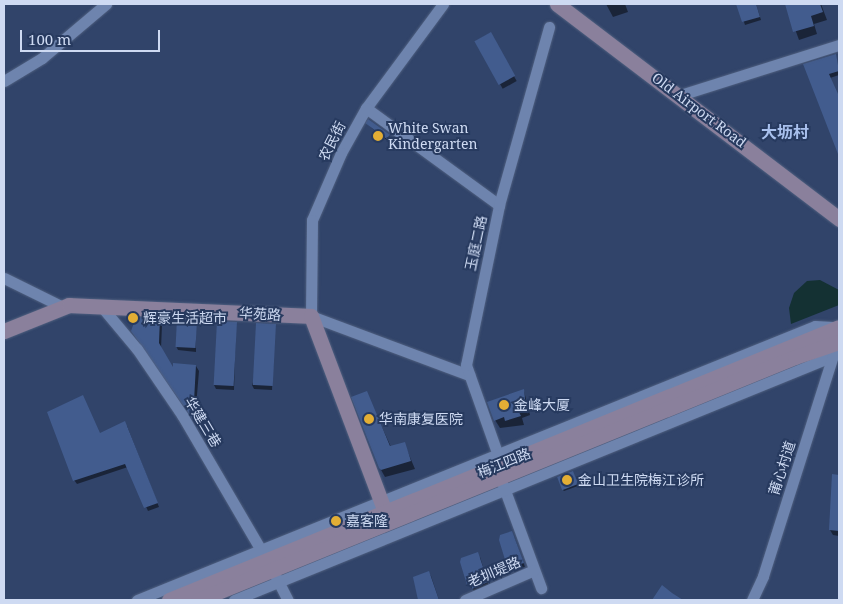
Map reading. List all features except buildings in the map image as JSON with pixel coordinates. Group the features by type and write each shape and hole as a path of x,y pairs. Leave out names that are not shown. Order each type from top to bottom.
{"main road":[{"name":"Old Airport Road","path":"557,4 680,95 839,219"},
{"name":"华苑路","path":"4,331 63,307 102,306 311,316"},
{"path":"311,316 385,512"},
{"name":"梅江四路","path":"169,600 839,327"},
{"name":"梅江四路","path":"198,600 795,357 836,347"}],"street":[{"path":"4,81 42,58 106,4"},
{"name":"农民街","path":"311,316 312,220 341,153 366,108 443,4"},
{"name":"玉庭二路","path":"541,588 498,466 466,365 499,206 550,28"},
{"path":"680,95 839,45"},
{"path":"366,108 499,206"},
{"path":"4,278 63,307"},
{"name":"华建三巷","path":"102,306 137,349 182,415 267,560 288,600"},
{"path":"311,316 469,375"},
{"path":"137,600 815,326 839,327"},
{"path":"234,600 836,347"},
{"name":"莆心村道","path":"752,600 763,576 836,347"},
{"name":"老圳堤路","path":"466,600 534,570"}],"shaded area":[{"path":"820,280 839,290 839,305 791,324 789,308 794,293 807,281"}],"place":[{"name":"White Swan Kindergarten","path":"378,136"},
{"name":"辉豪生活超市","path":"133,318"},
{"name":"金峰大厦","path":"504,405"},
{"name":"华南康复医院","path":"369,419"},
{"name":"金山卫生院梅江诊所","path":"567,480"},
{"name":"嘉客隆","path":"336,521"}],"district":[{"name":"大坜村","path":"785,132"}]}
